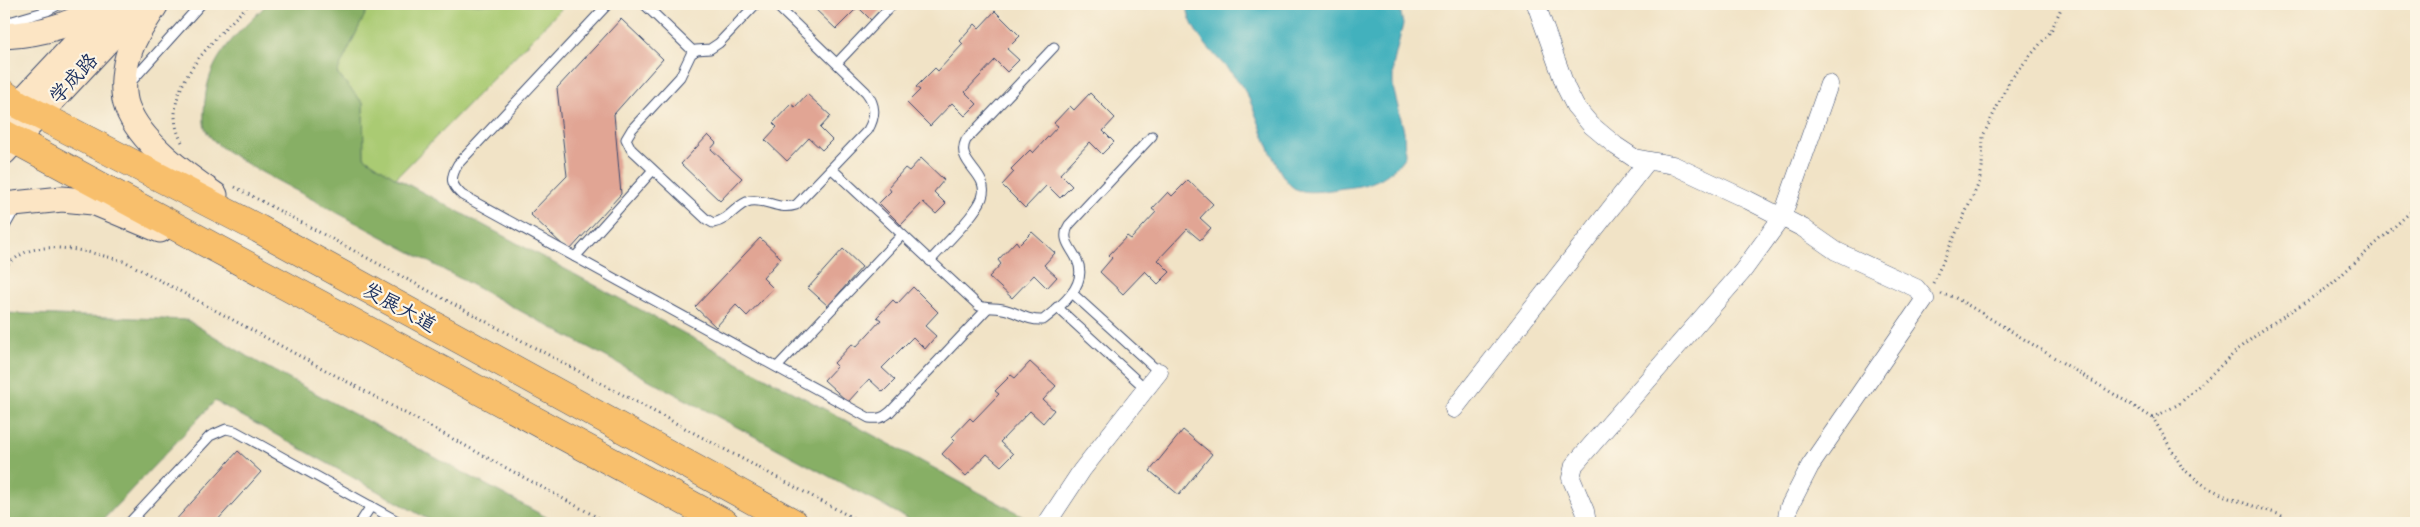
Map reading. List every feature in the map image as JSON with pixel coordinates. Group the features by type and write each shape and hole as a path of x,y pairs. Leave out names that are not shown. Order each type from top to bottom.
{"main road":[{"path":"6,29 46,32 67,23 100,4"},
{"name":"学成路","path":"12,123 112,4"},
{"name":"学成路","path":"12,123 142,4"},
{"path":"156,4 130,49 124,78 127,106 148,140 183,173 278,240"},
{"name":"发展大道","path":"12,123 278,240 794,523"},
{"name":"发展大道","path":"12,123 259,273 724,523"},
{"path":"11,204 62,199 93,202 259,273"}],"street":[{"path":"1536,4 1566,88 1575,106 1590,125 1616,146 1634,158 1647,162 1673,165 1782,217 1836,251 1916,288 1924,299 1810,466 1789,507 1786,523"},
{"path":"1587,523 1585,511 1571,478 1574,465 1742,272 1782,217 1829,84"},
{"path":"1454,409 1647,162"},
{"path":"1047,523 1082,470 1158,372"}],"lane":[{"path":"6,29 60,4"},
{"path":"125,89 201,4"},
{"path":"608,4 458,164 451,177 453,187 462,195 870,418 884,417 986,309"},
{"path":"644,4 694,52"},
{"path":"694,52 710,49 719,43 756,4"},
{"path":"694,52 680,77 632,129 626,139 631,149 706,219 713,223 729,217 748,202 756,201 775,207 788,208 796,205 868,130 873,121 875,110 873,100 866,92 775,4"},
{"path":"838,63 893,4"},
{"path":"930,261 982,200 983,185 981,177 964,158 963,152 966,140 1054,47"},
{"path":"832,169 971,300 986,309 1005,309 1035,321 1043,320 1057,307 1072,293 1080,279 1078,260 1068,248 1066,231 1152,136"},
{"path":"575,257 653,170"},
{"path":"4,228 11,204"},
{"path":"777,367 902,235"},
{"path":"1072,293 1158,372"},
{"path":"1057,307 1145,388"},
{"path":"129,523 210,436 226,429 235,431 401,523"},
{"path":"360,523 370,506"}],"path":[{"path":"183,144 175,130 176,101 188,73 208,48 249,4"},
{"path":"1924,299 1979,183 1982,168 1983,136 2010,80 2050,31 2063,4"},
{"path":"227,182 862,523"},
{"path":"2153,418 2178,404 2242,346 2268,326 2327,288 2416,207"},
{"path":"4,267 26,252 56,248 99,254 126,262 608,523"},
{"path":"1924,299 1940,294 1967,304 2059,358 2153,418 2183,470 2205,486 2229,498 2278,514 2296,523"},
{"path":"294,523 297,520 304,523"}],"green space":[{"path":"267,4 370,4 337,73 363,103 364,157 396,178 1036,523 916,523 252,167 219,146 208,134 204,122 205,101 212,71 218,58 235,36"},
{"path":"370,4 566,4 396,178 364,157 363,103 336,73"},
{"path":"4,313 187,320 259,363 557,523 435,523 215,401 100,523 4,523"}],"water":[{"path":"1187,4 1399,4 1403,24 1393,66 1393,87 1404,131 1405,156 1393,170 1371,183 1309,192 1298,190 1290,185 1282,174 1274,160 1249,98 1236,78 1209,49 1194,28"}],"building":[{"path":"816,4 880,4 883,7 871,20 858,7 836,29 813,7"},
{"path":"995,11 1020,36 1007,49 1019,60 1007,72 995,60 965,92 977,104 965,116 952,103 930,126 907,103 920,90 916,87 935,68 938,71 963,44 960,41 975,24 979,28"},
{"path":"621,19 663,59 614,114 621,194 569,251 530,214 567,176 557,88"},
{"path":"1090,93 1115,118 1103,131 1114,142 1102,154 1090,142 1060,174 1072,186 1060,198 1047,185 1025,208 1002,185 1014,172 1011,169 1030,150 1033,153 1058,126 1054,123 1070,106 1074,110"},
{"path":"807,94 831,116 820,128 832,140 822,150 809,138 787,161 765,140 777,127 773,123 791,104 795,107"},
{"path":"708,135 716,143 711,149 742,178 720,201 681,164"},
{"path":"921,158 944,180 934,192 946,204 936,214 923,202 901,225 879,203 891,191 888,187 905,168 909,171"},
{"path":"1188,180 1213,204 1200,218 1211,228 1200,240 1187,229 1158,260 1170,272 1158,284 1145,271 1123,294 1100,272 1112,258 1109,255 1127,236 1131,239 1156,212 1152,209 1168,192 1172,196"},
{"path":"1032,232 1055,253 1044,265 1057,277 1047,288 1034,275 1012,298 989,277 1001,264 998,260 1016,241 1019,245"},
{"path":"760,238 781,258 763,278 773,288 747,316 736,305 716,327 695,307"},
{"path":"843,249 862,267 828,306 808,288"},
{"path":"913,287 938,312 925,326 936,336 925,349 913,337 882,368 895,380 883,392 869,379 848,402 824,380 837,366 834,363 852,344 856,347 881,320 877,317 893,300 897,304"},
{"path":"1030,362 1056,386 1043,400 1054,410 1043,423 1030,411 1000,442 1013,454 1001,466 987,454 966,476 942,454 955,440 952,437 970,418 973,421 999,394 995,391 1011,375 1015,378"},
{"path":"1183,430 1212,454 1179,495 1150,471"},
{"path":"238,451 261,472 215,523 173,523"}]}
